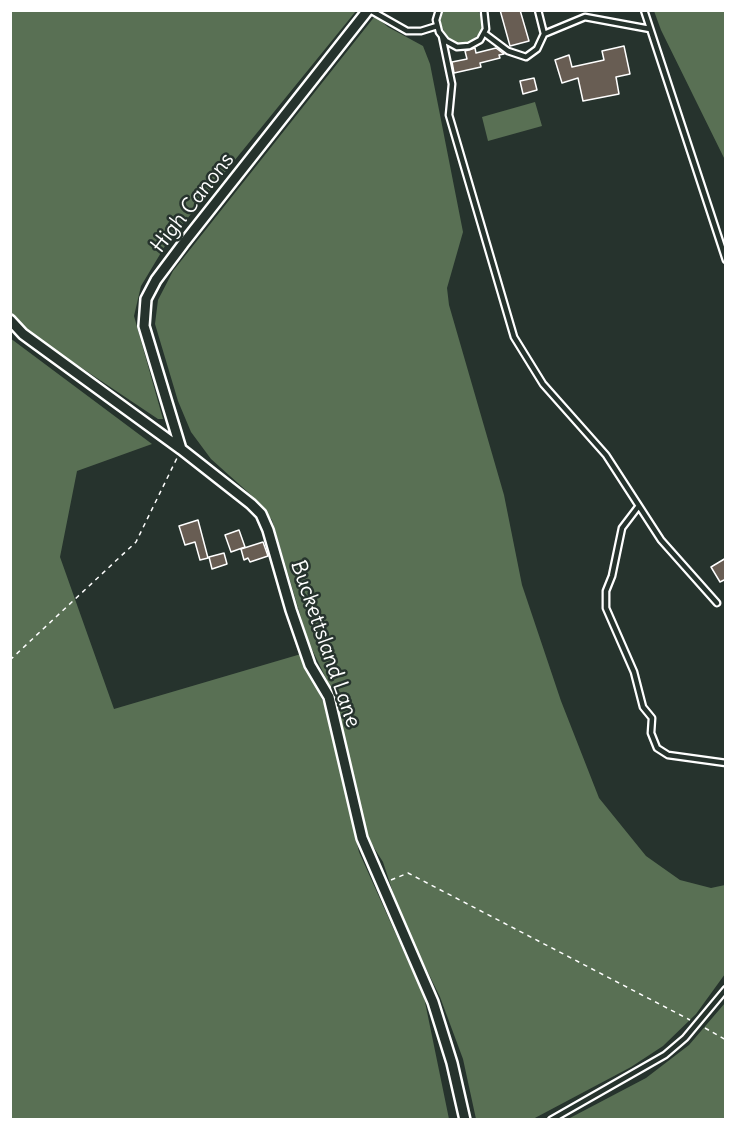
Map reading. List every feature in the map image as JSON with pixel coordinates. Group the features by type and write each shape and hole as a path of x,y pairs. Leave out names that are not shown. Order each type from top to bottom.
{"street":[{"name":"High Canons","path":"181,449 144,326 146,299 156,280 183,244 369,10"},
{"name":"Buckettsland Lane","path":"10,320 23,334 181,449 261,514 310,665 329,697 362,838 433,1002 452,1063 465,1119"}],"lane":[{"path":"369,10 407,31 421,31 437,26"},
{"path":"439,10 437,26 442,36 452,84 449,115 514,337 543,384 606,455 661,540 717,603"},
{"path":"442,36 457,47 469,46 480,40 487,17 484,10"},
{"path":"484,33 508,51 526,57 537,49 544,34 538,10"},
{"path":"644,10 726,260"},
{"path":"544,34 585,17 650,29"},
{"path":"638,507 622,528 612,576 606,591 606,608 634,672 643,707 651,718 651,733 657,748 668,755 726,763"},
{"path":"551,1119 641,1071 665,1055 698,1024 726,989"}],"path":[{"path":"10,660 136,542 181,449"},
{"path":"381,884 408,873 726,1040"}],"green space":[{"path":"10,11 356,11 165,246 141,286 134,316 163,419 158,419 31,334 11,312"},
{"path":"443,11 478,11 484,21 482,31 468,44 457,45 448,40 440,23"},
{"path":"654,11 725,11 725,160 661,30"},
{"path":"375,16 388,27 423,46 430,64 463,232 447,288 449,305 504,495 522,585 561,701 599,798 646,856 680,880 711,888 725,885 725,974 696,1014 663,1046 631,1067 533,1119 476,1119 463,1059 440,997 401,917 383,862 364,832 336,699 308,641 272,520 250,494 211,459 191,432 178,401 155,324 158,300 173,271"},
{"path":"535,102 542,126 488,141 482,117"},
{"path":"10,338 152,444 77,471 60,557 114,709 301,654 324,704 359,852 424,997 449,1119 11,1119"},
{"path":"725,1003 725,1119 568,1119 646,1078 689,1045"}],"building":[{"path":"500,10 520,10 529,41 510,46"},
{"path":"624,46 630,74 616,77 619,94 583,101 578,78 562,83 555,60 569,55 572,67 604,60 602,51"},
{"path":"475,48 476,53 496,48 504,54 499,55 500,58 480,63 481,67 454,73 452,62 467,59 465,51"},
{"path":"534,78 537,90 523,94 520,81"},
{"path":"198,520 208,558 200,560 195,542 185,545 179,526"},
{"path":"239,530 245,547 231,552 225,535"},
{"path":"263,542 268,556 250,562 248,558 244,560 241,549"},
{"path":"224,553 227,564 212,569 209,557"},
{"path":"726,558 726,579 720,582 711,567"}]}
